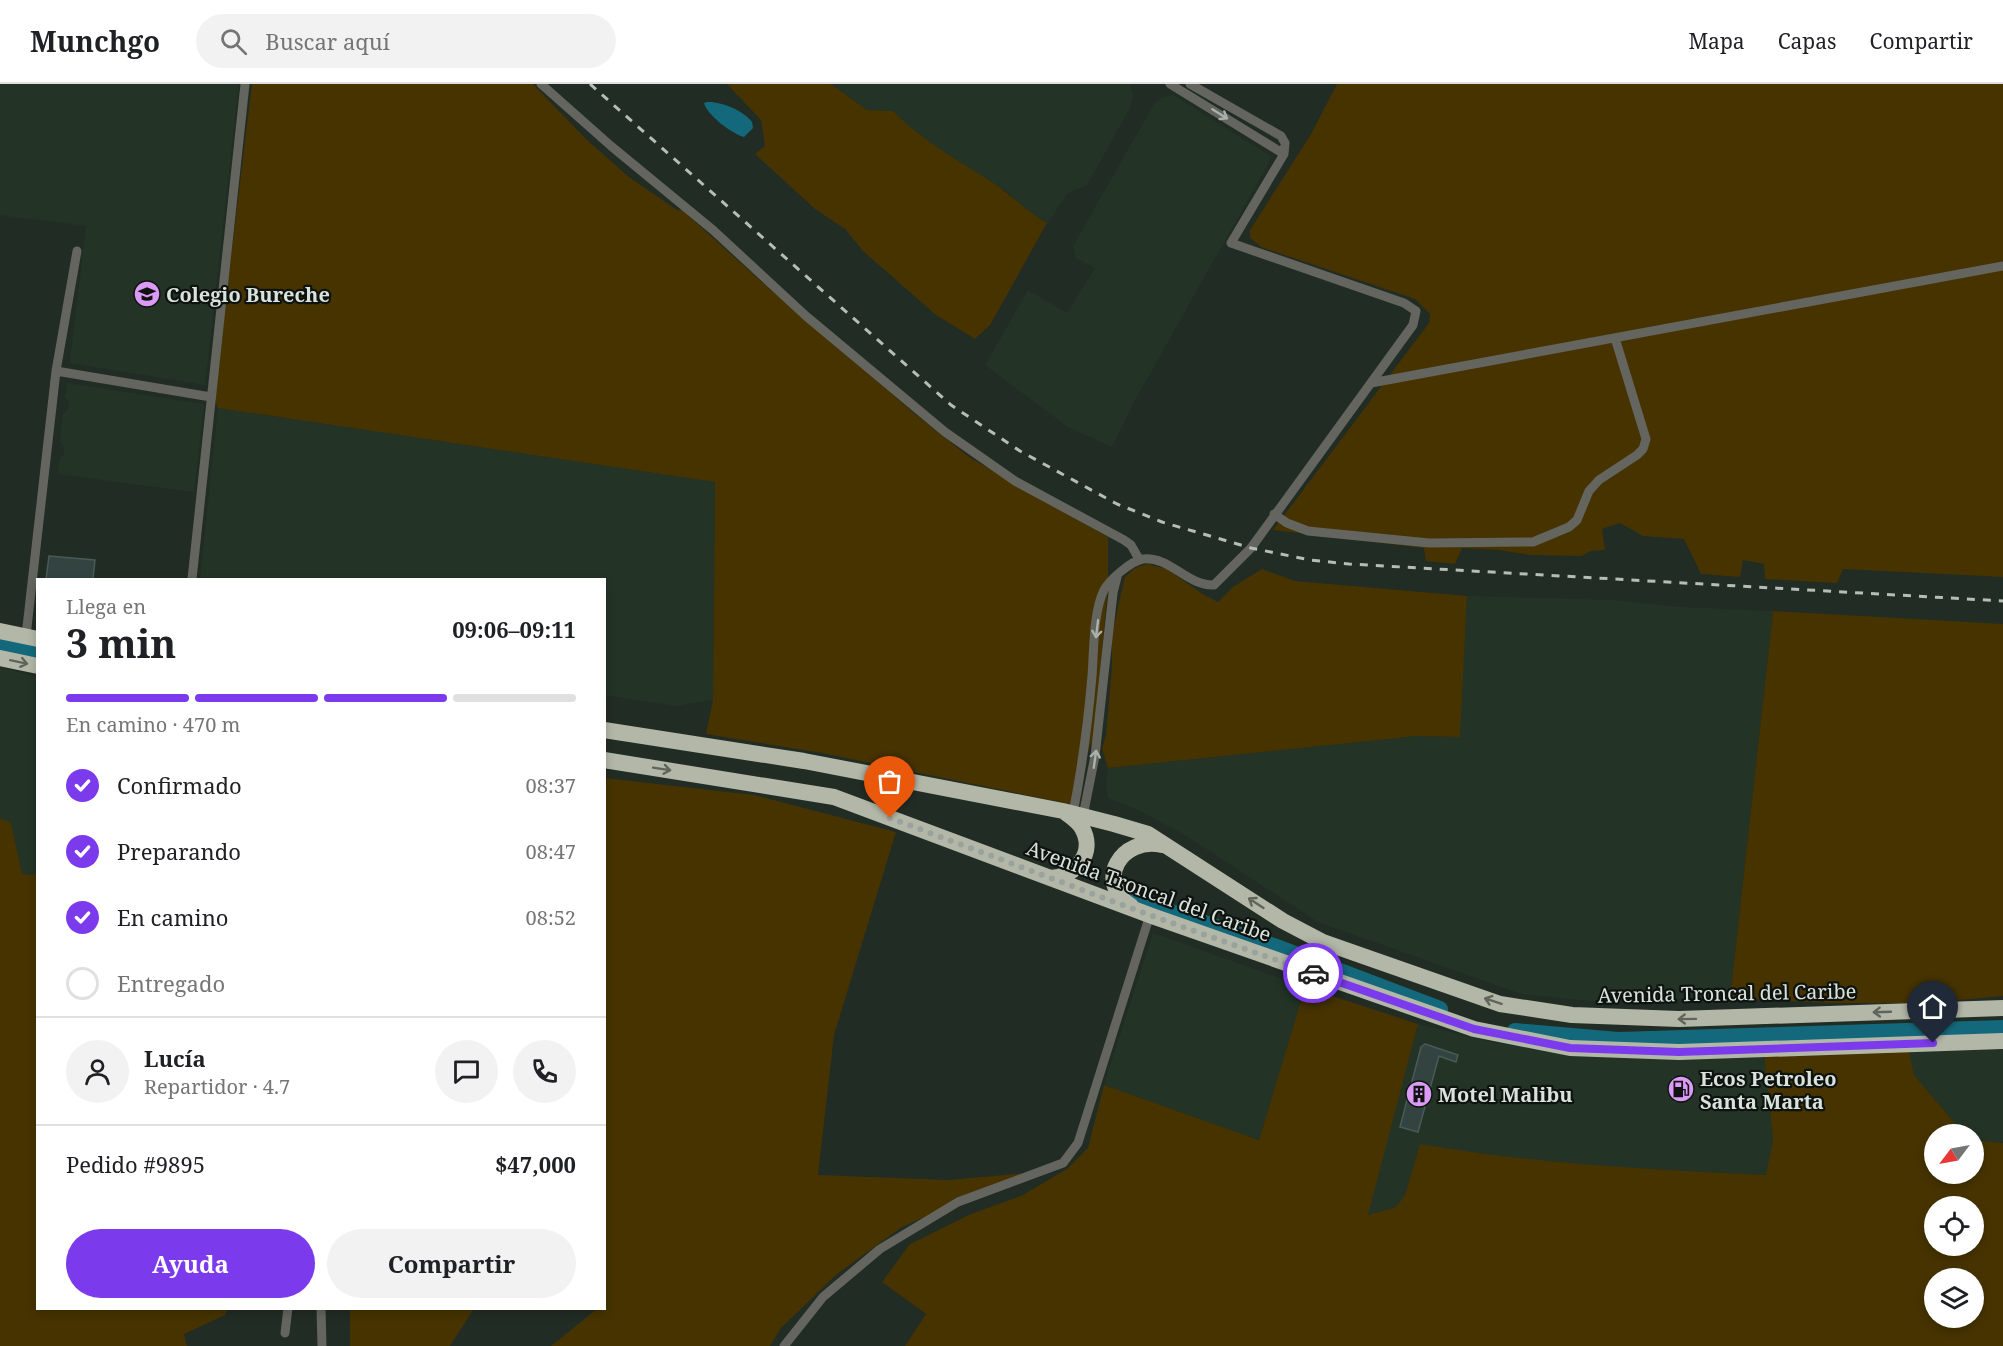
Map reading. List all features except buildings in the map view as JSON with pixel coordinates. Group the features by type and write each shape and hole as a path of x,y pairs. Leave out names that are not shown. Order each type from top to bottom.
{"highway":[{"path":"0,631 32,637"},
{"path":"0,658 36,666"},
{"name":"Avenida Troncal del Caribe","path":"606,730 804,761 1073,813 1148,834 1283,921 1323,942 1500,1004 1572,1015 1679,1019 2003,1008"},
{"name":"Avenida Troncal del Caribe","path":"606,760 834,797 1152,916 1474,1029 1570,1048 1679,1052 2003,1041"},
{"path":"1051,878 1060,877 1076,869 1085,854 1086,845 1082,828 1073,813"},
{"path":"1152,916 1122,900 1115,887 1114,873 1119,859 1128,849 1142,843 1169,847"}],"street":[{"path":"192,578 245,84"},
{"path":"541,84 610,146 713,230 806,316 945,432 1015,481 1124,540 1131,545 1139,560"},
{"path":"1170,84 1284,154"},
{"path":"1073,813 1095,756 1113,593 1117,577 1122,570 1139,560 1153,559 1199,584 1214,585 1251,548 1413,325 1416,311 1404,303 1231,243 1284,154 1285,143 1281,136 1190,84"},
{"path":"37,578 56,371 77,251"},
{"path":"1371,383 2003,266"},
{"path":"1274,514 1287,523 1308,531 1429,543 1533,542 1569,527 1577,520 1589,491 1599,480 1637,455 1643,449 1646,439 1615,338"},
{"path":"56,371 211,397"},
{"path":"32,637 36,593"},
{"path":"784,1346 823,1297 880,1249 958,1202 1063,1163 1078,1143 1148,921 1152,916"},
{"path":"285,1333 288,1310"},
{"path":"321,1310 322,1346"}],"shaded area":[{"name":"Colegio Bureche","path":"0,84 239,84 205,385 70,363 86,226 0,215"},
{"path":"252,84 533,84 586,139 629,177 677,210 682,210 764,284 914,413 969,457 1108,537 1108,587 1094,735 1070,804 822,753 706,734 713,700 715,482 218,408 214,398"},
{"path":"727,84 831,84 867,110 893,111 929,141 995,184 1047,223 990,325 975,339 936,315 863,251 845,229 815,209 755,154 765,146 761,120"},
{"path":"831,84 1130,84 1133,96 1130,108 1087,185 1067,194 1045,227 1047,223 1031,213 1008,193 912,131 893,111 867,110"},
{"path":"1337,84 2003,84 2003,577 1843,569 1837,583 1765,579 1764,564 1743,560 1740,577 1701,574 1684,539 1643,536 1620,523 1602,529 1605,550 1590,551 1582,556 1530,555 1462,548 1455,564 1426,561 1424,548 1273,530 1429,323 1430,314 1415,299 1261,247 1250,238 1250,230 1311,134"},
{"path":"1173,95 1272,157 1134,402 1112,447 1068,427 985,365 1028,290 1067,313 1095,268 1076,258 1073,246 1154,104 1163,97"},
{"path":"67,383 204,404 194,492 57,474 60,458 64,455 64,447 60,442 63,414 68,410 69,402 65,397"},
{"path":"218,408 715,482 713,700 675,706 606,695 606,578 200,578"},
{"path":"1147,564 1167,569 1218,602 1233,587 1262,569 1295,581 1467,596 1460,737 1417,736 1108,768 1102,749 1106,735 1112,666 1112,636 1125,577 1135,568"},
{"path":"1467,596 1611,600 1680,607 1773,611 1730,998 1591,1001 1521,994 1318,922 1185,835 1140,811 1108,798 1106,781 1108,768 1417,736 1459,737"},
{"path":"1773,611 2003,624 2003,996 1926,1003 1828,1003 1730,998"},
{"path":"0,668 36,677 36,875 22,874 11,824 0,818"},
{"path":"606,778 754,795 896,832 834,1035 818,1175 949,1180 1025,1173 902,1227 837,1274 781,1328 770,1346 551,1346 596,1310 606,1310"},
{"path":"0,818 11,823 22,874 36,875 36,1310 227,1310 225,1315 184,1334 187,1346 0,1346"},
{"path":"1153,933 1305,987 1259,1140 1104,1085"},
{"path":"1305,987 1418,1024 1368,1215 1396,1207 1405,1195 1420,1144 1549,1161 1766,1175 1773,1140 1764,1055 1909,1051 1914,1075 1956,1124 1924,1124 1924,1184 1984,1184 1984,1141 2003,1143 2003,1346 905,1346 926,1314 882,1282 910,1244 971,1214 1021,1196 1067,1169 1088,1148 1104,1085 1259,1140"},
{"path":"1418,1024 1490,1042 1578,1055 1764,1055 1773,1140 1767,1175 1588,1166 1476,1154 1420,1144 1405,1195 1396,1207 1367,1215"},
{"path":"2003,1050 2003,1143 1984,1141 1984,1124 1956,1124 1914,1075 1909,1051"},
{"path":"350,1310 473,1310 450,1346 350,1346"}],"water":[{"path":"704,103 719,103 738,111 752,122 753,128 744,137 733,132 710,113"}],"waterway":[{"path":"0,643 36,650"},
{"path":"1126,897 1274,946 1440,1009"},
{"path":"1515,1031 1618,1040 2003,1028"}],"railway":[{"path":"590,84 951,405 1020,451 1117,504 1162,522 1251,548 1310,560 1349,564 2003,601"}],"way so far":[{"path":"890,818 1152,916 1313,973"}],"place":[{"name":"Colegio Bureche","path":"147,294"},
{"name":"Ecos Petroleo Santa Marta","path":"1681,1089"},
{"name":"Motel Malibu","path":"1419,1094"}],"route":[{"path":"1313,973 1474,1029 1570,1048 1679,1052 1933,1043"}]}
